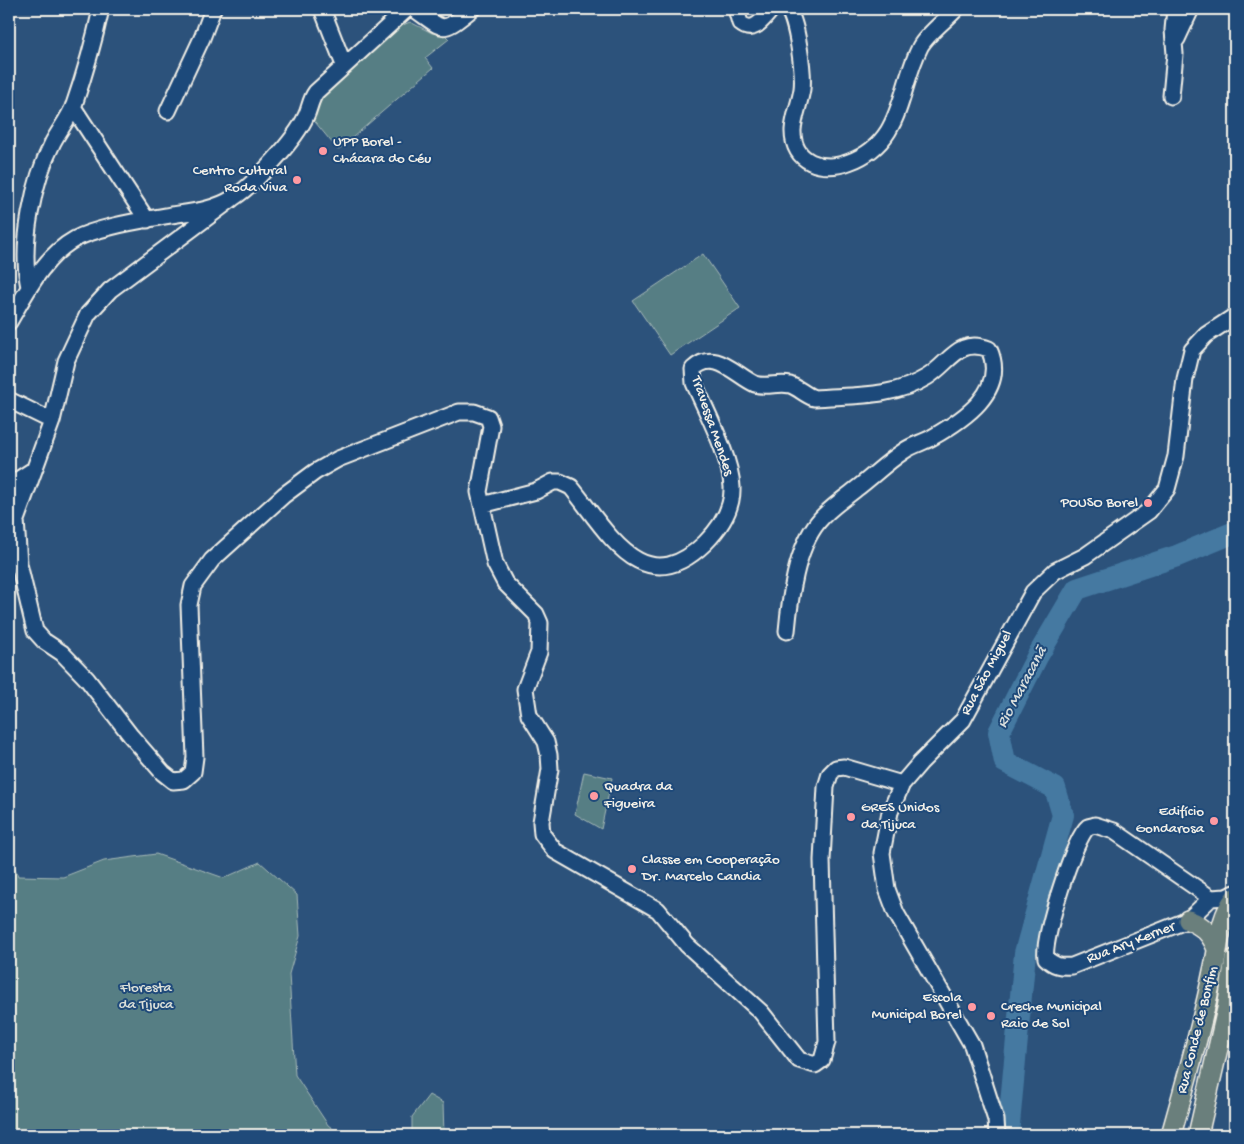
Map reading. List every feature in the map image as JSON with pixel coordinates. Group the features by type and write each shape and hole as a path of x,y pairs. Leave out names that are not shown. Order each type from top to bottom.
{"main road":[{"name":"Rua Conde de Bonfim","path":"1172,1135 1217,949 1225,919 1235,898"},
{"path":"1188,920 1200,925 1208,932 1217,949"},
{"name":"Rua Conde de Bonfim","path":"1198,1135 1208,1097 1235,959"}],"street":[{"path":"30,287 26,270 27,246 35,192 53,142 73,107 91,53 101,9"},
{"path":"168,111 202,38 213,9"},
{"path":"322,9 344,65"},
{"path":"407,9 316,92 310,101 306,116 278,156 249,186 110,290 88,314 66,361 52,420 16,520 18,564 35,631 87,679 131,736 163,773 174,781 184,780 193,772 195,757 189,605 193,586 212,560 270,508 315,472 338,459 459,412 474,412 488,417 491,426 479,492 494,564 505,583 536,614 540,623 539,652 524,689 529,715 546,742 549,755 550,769 541,822 542,834 555,851 658,910 688,945 761,1012 799,1060 807,1064 815,1065 822,1060 827,1042 822,860 826,787 830,774 836,768 844,767 902,784"},
{"path":"414,9 432,24 443,28 451,26 472,9"},
{"path":"736,9 740,23 750,28 755,27 764,20 772,9"},
{"path":"787,9 795,20 802,87 793,130 794,144 807,161 815,166 826,167 845,164 863,155 887,133 896,120 920,46 956,9"},
{"path":"1175,9 1173,30 1175,54"},
{"path":"1171,96 1176,41 1192,9"},
{"path":"73,107 147,220"},
{"path":"9,322 48,262 75,239 147,220 202,210 232,199"},
{"name":"Rua São Miguel","path":"996,1135 996,1120 972,1045 896,913 887,889 882,854 890,812 902,784 963,720 1033,592 1055,571 1085,556 1149,511 1167,490 1176,456 1185,379 1192,350 1206,335 1235,316"},
{"name":"Travessa Mendes","path":"482,505 536,490 553,482 560,482 570,488 624,552 642,563 661,568 679,562 695,552 713,535 731,507 730,471 694,383 693,369 700,363 714,361 731,367 755,384 793,386 807,396 814,398 872,396 907,387 928,377 959,350 976,344 989,349 994,360 995,374 988,394 951,425 931,438 905,450 890,461 818,522 807,541 793,586 788,631"},
{"path":"9,400 52,420"},
{"path":"9,497 19,480 34,469"},
{"name":"Rua Ary Kerner","path":"1095,825 1114,831 1211,898 1188,920 1072,966 1061,967 1052,964 1046,958 1046,940 1060,890 1082,836 1088,827 1095,825"},
{"path":"1211,898 1226,897 1235,893"}],"green space":[{"path":"410,22 432,33 443,33 449,39 425,58 433,68 338,150 311,117 318,98 403,25"},
{"path":"703,254 740,308 670,355 633,301"},
{"name":"Quadra da Figueira","path":"584,772 612,778 601,829 575,814"},
{"name":"Floresta da Tijuca","path":"9,853 18,876 63,877 104,861 156,854 224,878 260,862 297,895 300,936 289,974 295,1075 328,1125 341,1135 9,1135"},
{"path":"429,1095 443,1103 444,1135 412,1135 412,1117"}],"waterway":[{"name":"Rio Maracanã","path":"1008,1135 1025,953 1063,815 1055,788 1005,762 999,732 1037,657 1077,589 1177,556 1235,532"}],"place":[{"name":"UPP Borel - Chácara do Céu","path":"323,151"},
{"name":"Centro Cultural Roda Viva","path":"297,180"},
{"name":"POUSO Borel","path":"1148,503"},
{"name":"Quadra da Figueira","path":"594,796"},
{"name":"GRES Unidos da Tijuca","path":"851,817"},
{"name":"Edifício Gondarosa","path":"1214,821"},
{"name":"Classe em Cooperação Dr. Marcelo Candia","path":"632,869"},
{"name":"Escola Municipal Borel","path":"972,1007"},
{"name":"Creche Municipal Raio de Sol","path":"991,1016"}]}
